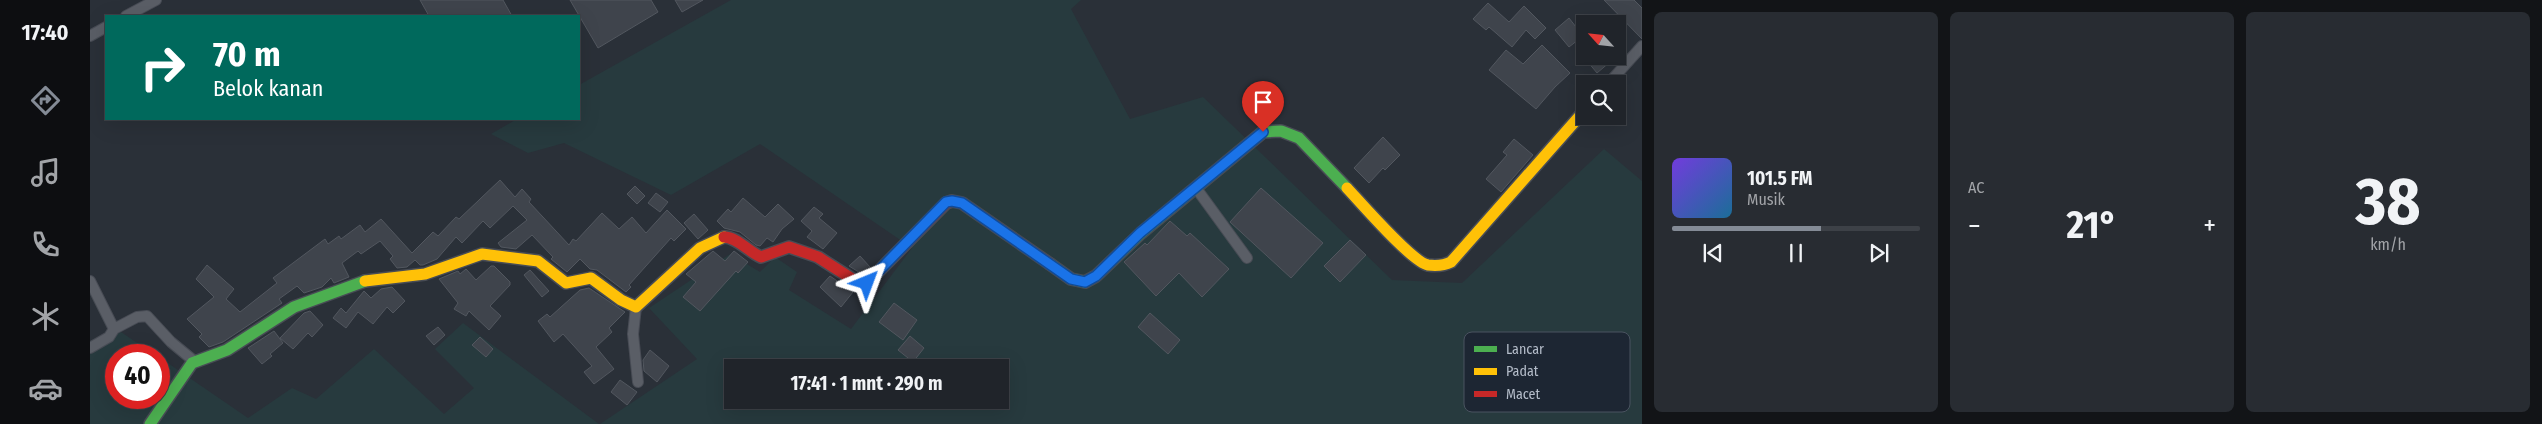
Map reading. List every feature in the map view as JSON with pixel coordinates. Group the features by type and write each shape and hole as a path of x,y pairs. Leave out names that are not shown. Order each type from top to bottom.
{"street":[{"path":"128,15 156,0"},
{"path":"90,36 105,28"},
{"path":"1616,75 1642,46"},
{"path":"638,382 633,334 636,306 711,240 722,237 738,241 761,257 789,247 818,257 855,282 867,283 946,202 952,201 962,203 1071,279 1085,282 1096,276 1140,233 1263,132 1281,131 1299,138 1412,254 1427,265 1445,265 1451,262 1576,120"},
{"path":"1196,188 1247,258"},
{"path":"150,424 172,389 194,361 227,350 294,308 365,281 425,274 474,255 529,258 549,268 560,280 566,283 591,278 621,300 636,306"},
{"path":"90,282 114,329"},
{"path":"90,348 109,337 114,329 137,317 147,316 171,342 194,361"}],"green space":[{"path":"731,0 1081,0 1071,9 1130,119 1203,97 1392,280 1462,283 1604,149 1642,181 1642,424 600,424 697,359 649,308 730,254 760,272 775,257 797,272 789,290 851,329 912,248 760,144 671,195 564,143 528,153 491,134 515,120 580,120 580,84"},
{"path":"463,323 599,424 90,424 90,348 121,332 139,344 105,344 105,409 170,409 170,365 248,418 292,388 316,399 374,349 444,414 474,388 435,349"}],"building":[{"path":"420,0 503,0 511,15 428,15"},
{"path":"570,0 651,0 658,12 598,48"},
{"path":"675,0 703,0 682,12"},
{"path":"1604,0 1634,0 1642,8 1642,39 1626,23 1626,15 1619,15"},
{"path":"1488,3 1509,22 1524,6 1546,28 1535,39 1526,30 1512,47 1489,27 1486,30 1473,19"},
{"path":"1569,18 1576,27 1576,42 1569,47 1555,30"},
{"path":"1542,45 1570,73 1536,109 1489,70 1506,50 1523,64"},
{"path":"1590,65 1606,65 1597,73"},
{"path":"1383,137 1400,155 1385,170 1383,168 1369,183 1354,168"},
{"path":"1514,139 1533,155 1501,192 1486,179 1507,155 1503,152"},
{"path":"500,180 515,197 522,189 531,199 529,202 569,245 573,239 576,241 602,213 619,229 632,217 646,233 667,210 686,229 674,241 671,238 629,285 631,287 626,292 597,270 590,269 580,259 567,272 551,259 553,257 532,235 516,249 501,247 498,243 527,220 513,206 490,228 483,221 462,243 456,237 437,259 423,265 420,265 415,260 407,267 397,268 390,259 393,256 380,241 361,254 358,251 342,263 349,277 334,283 331,278 322,287 304,293 297,286 279,299 282,303 223,342 209,347 199,337 202,334 187,319 214,297 196,279 207,265 234,289 226,299 240,312 277,283 273,278 325,239 328,244 339,236 341,239 360,225 365,232 381,219 412,253 433,232 438,236 456,217 459,219"},
{"path":"635,186 645,196 637,204 627,194"},
{"path":"1261,188 1323,243 1291,278 1230,222"},
{"path":"656,193 668,202 660,212 648,203"},
{"path":"743,198 765,217 778,204 794,219 782,229 773,242 767,238 760,246 756,245 740,232 724,228 717,221 728,209 731,212"},
{"path":"814,207 823,214 819,218 837,233 823,249 807,237 812,231 801,221"},
{"path":"694,214 708,230 698,239 684,223"},
{"path":"1170,221 1187,236 1190,233 1229,269 1202,297 1179,273 1156,296 1124,262 1145,243 1147,245"},
{"path":"1350,240 1366,255 1340,282 1324,266"},
{"path":"713,251 725,261 734,251 748,262 738,273 736,271 700,311 683,297 696,282 686,274"},
{"path":"860,256 870,267 862,274 849,266"},
{"path":"491,266 494,266 510,282 510,285 490,306 501,316 489,330 469,311 466,316 454,309 458,303 439,279 458,271 460,274 466,269 476,280"},
{"path":"530,270 549,291 542,297 524,275"},
{"path":"830,276 853,292 841,307 820,287"},
{"path":"392,287 405,301 393,313 387,307 373,324 358,312 346,328 333,318 341,308 346,313 364,291 371,298 381,289"},
{"path":"589,288 625,312 609,328 612,332 596,347 614,369 594,384 584,372 592,366 563,334 554,342 538,321 547,314 550,317 580,290"},
{"path":"894,303 917,320 903,340 879,322"},
{"path":"310,311 323,325 312,337 308,333 293,349 280,338 304,313"},
{"path":"1150,313 1180,340 1168,354 1138,327"},
{"path":"438,327 445,335 434,345 426,336"},
{"path":"274,331 283,343 262,364 248,348"},
{"path":"910,336 924,348 915,359 909,359 898,350"},
{"path":"480,337 493,349 486,357 472,345"},
{"path":"650,350 669,366 657,382 644,371 643,360"},
{"path":"620,380 637,392 627,405 611,392"}],"traffic: fast":[{"path":"1050,264 1071,279 1085,282 1096,276 1141,233 1263,132 1281,131 1299,138 1347,188"},
{"path":"150,424 192,363 227,350 294,307 365,281"}],"traffic: slow":[{"path":"1347,188 1399,243 1420,261 1428,265 1449,263 1576,120"},
{"path":"365,281 425,274 482,254 538,261 566,283 591,278 621,300 636,307 700,248 724,237"}],"traffic: jam":[{"path":"724,237 734,239 761,257 789,247 818,257 860,284 867,283 946,203 952,201 962,203 1050,264"}],"route":[{"path":"867,283 946,202 952,201 962,203 1071,279 1085,282 1096,276 1140,233 1263,132"}]}
